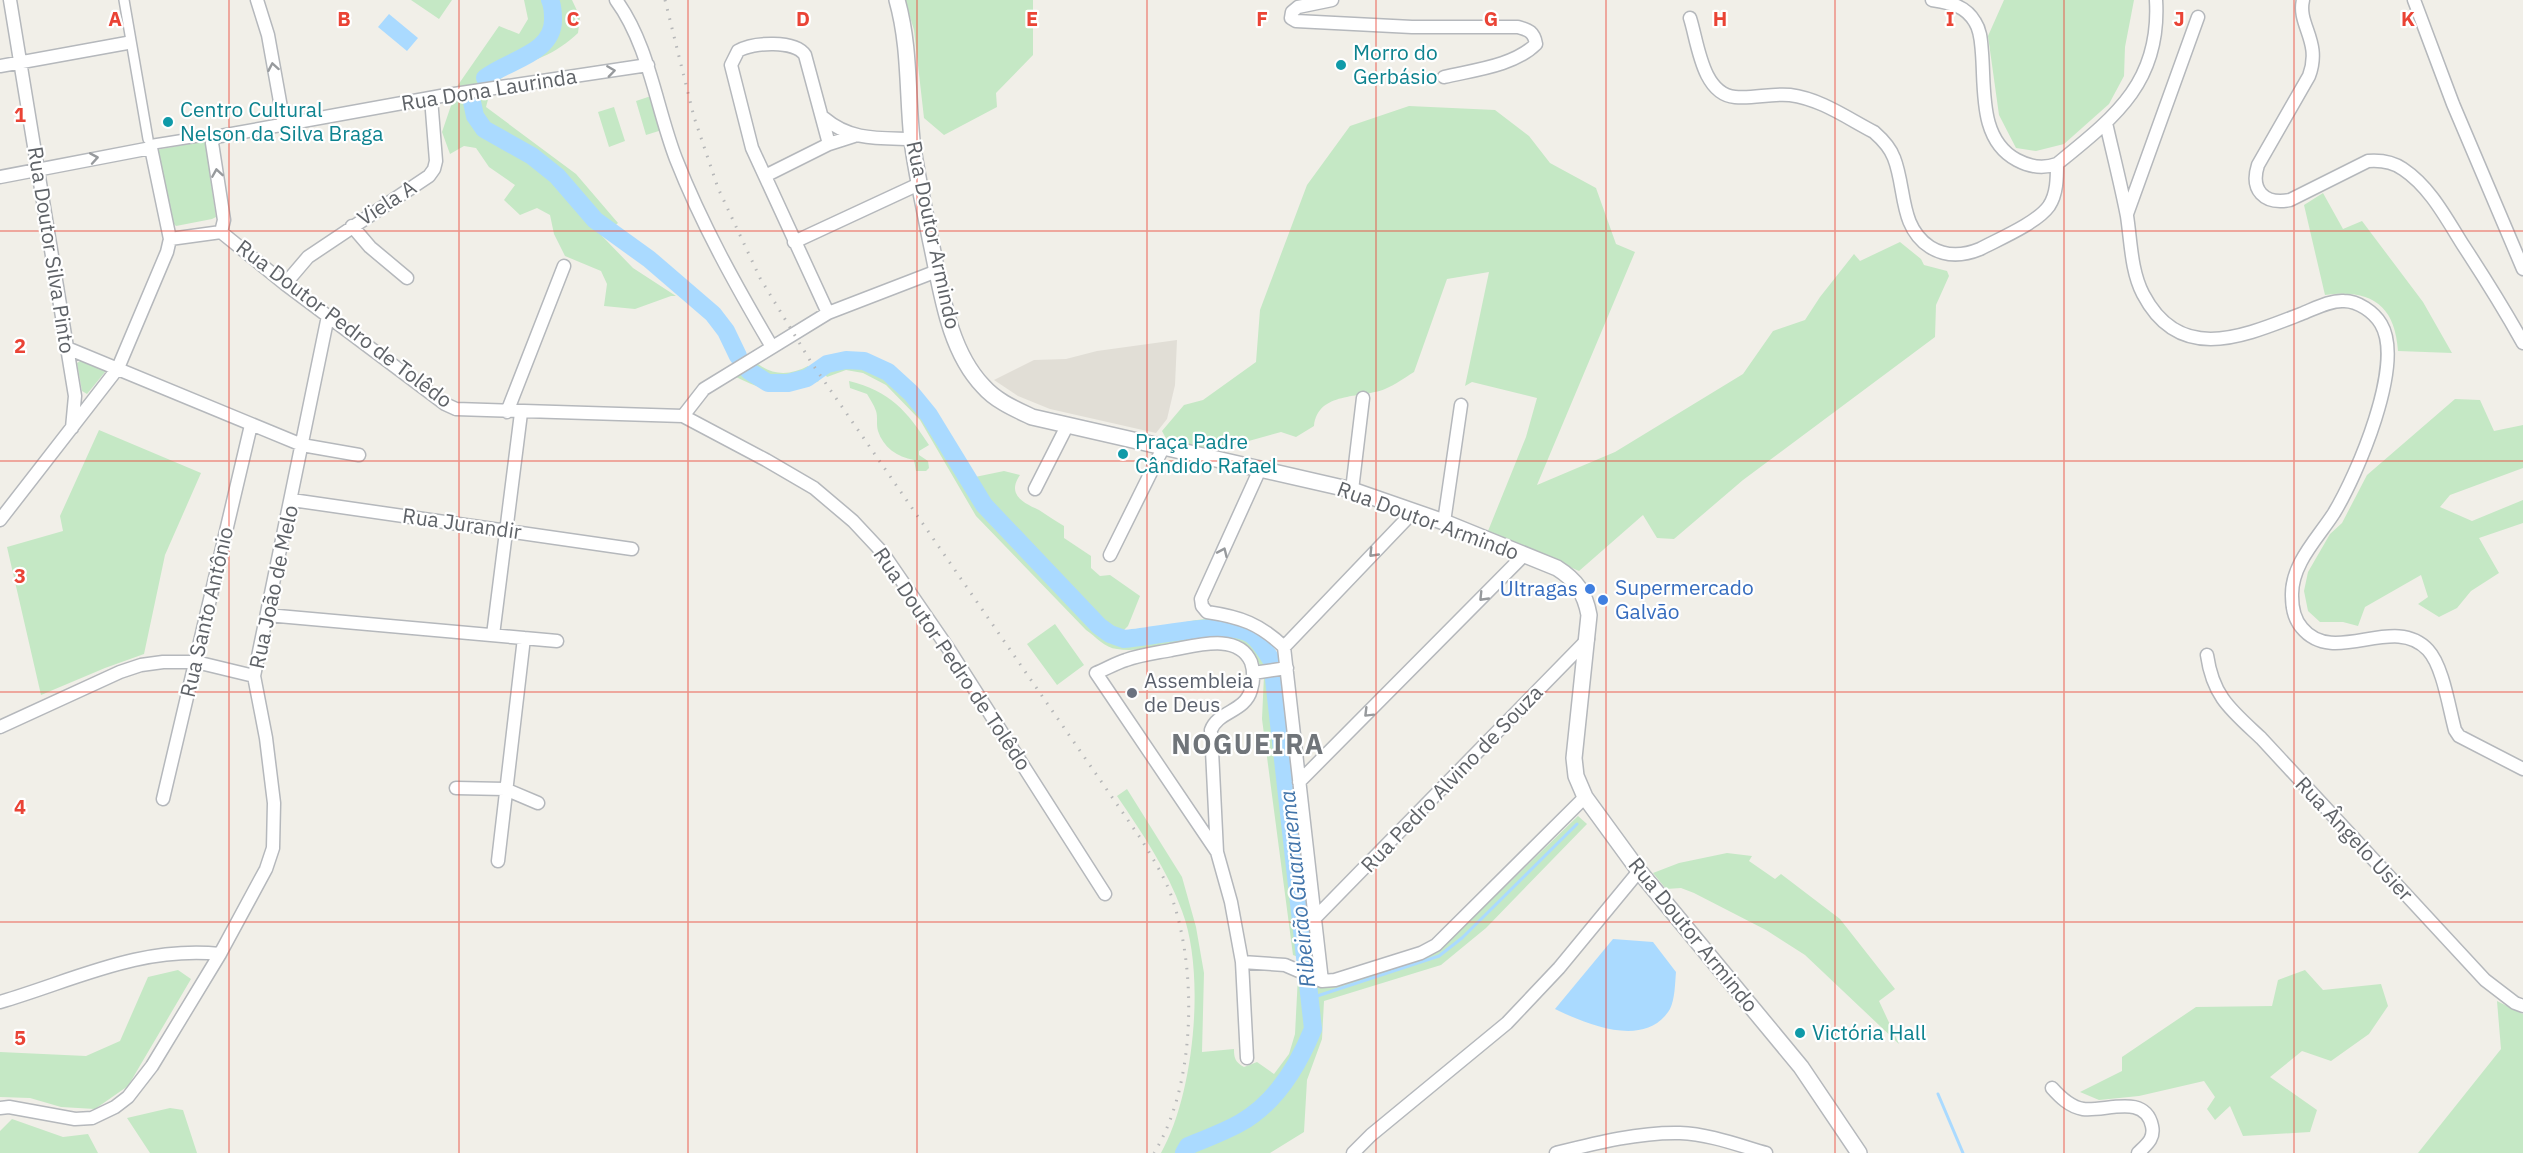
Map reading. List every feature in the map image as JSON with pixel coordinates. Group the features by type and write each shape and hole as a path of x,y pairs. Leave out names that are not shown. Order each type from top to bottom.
{"street":[{"name":"Rua Doutor Silva Pinto","path":"9,0 75,396 72,428"},
{"path":"0,520 118,368 167,252 170,239 124,0"},
{"path":"257,0 268,35 284,124"},
{"path":"616,0 648,65 675,157 703,221 766,351"},
{"name":"Rua Doutor Armindo","path":"897,0 907,46 912,140 937,271 948,320 956,342 969,368 982,385 1012,408 1032,417 1352,490 1444,522 1557,568 1571,577 1586,601 1589,615 1574,758 1576,776 1585,797 1639,871 1801,1068 1859,1153"},
{"path":"1332,0 1298,7 1292,12 1291,18 1296,21 1412,27 1518,27 1529,30 1534,36 1536,44 1528,52 1499,63 1444,77"},
{"path":"1932,0 1956,4 1966,11 1979,31 1986,115 1995,139 2011,157 2029,165 2052,166 2106,123 2124,104 2149,64 2155,42 2156,0"},
{"path":"2303,0 2301,9 2314,52 2313,66 2258,165 2254,176 2256,186 2271,201 2279,202 2290,200 2368,161 2379,160 2402,168 2415,178 2442,212 2502,305 2523,343"},
{"path":"2414,0 2453,104 2523,269"},
{"path":"2126,215 2198,17"},
{"path":"1690,18 1710,82 1723,95 1741,98 1790,95 1816,102 1874,132 1882,139 1894,159 1909,222 1924,243 1940,252 1957,255 1980,249 2044,212 2053,197 2057,181 2052,166"},
{"path":"0,66 128,43"},
{"path":"828,313 765,177 745,126 731,65 738,51 754,45 789,45 802,50 824,118 829,144"},
{"name":"Rua Dona Laurinda","path":"223,226 212,143 215,137 431,98 648,65"},
{"name":"Viela A","path":"285,284 308,257 429,176 436,162 431,98"},
{"path":"824,118 832,125 854,136"},
{"path":"2106,123 2126,215 2136,275 2150,307 2161,319 2185,334 2200,339 2233,338 2326,304 2345,301 2360,305 2380,322 2389,348 2383,393 2351,482 2302,560 2294,578 2293,612 2307,634 2326,643 2389,636 2410,638 2421,644 2435,658 2455,730 2459,736 2523,769"},
{"path":"0,177 151,144 204,136"},
{"path":"765,177 829,144 854,136 912,140"},
{"path":"794,242 919,184"},
{"path":"170,239 223,226"},
{"name":"Rua Doutor Pedro de Tolêdo","path":"223,226 285,284 445,404 456,409 521,413 683,416 814,488 854,521 882,552 950,651 1105,894"},
{"path":"352,226 370,247 407,278"},
{"path":"507,412 564,266"},
{"path":"683,416 704,389 828,313 937,271"},
{"name":"Rua João de Melo","path":"0,1108 9,1107 75,1119 92,1118 115,1107 128,1097 142,1079 220,954 266,869 273,848 272,792 266,738 254,676 328,316"},
{"path":"67,348 302,445 359,455"},
{"path":"75,396 82,402 92,402"},
{"path":"1352,490 1363,398"},
{"path":"1444,522 1461,405"},
{"path":"493,635 521,413"},
{"name":"Rua Santo Antônio","path":"163,799 251,425"},
{"path":"1035,489 1067,426"},
{"path":"1110,555 1163,448"},
{"path":"1260,469 1202,599 1202,606 1207,612 1258,625 1284,647"},
{"name":"Rua Jurandir","path":"292,500 632,549"},
{"path":"1318,979 1315,918 1284,669 1284,647 1414,511"},
{"path":"1299,782 1524,555"},
{"path":"267,615 557,641"},
{"path":"498,861 524,638"},
{"name":"Rua Pedro Alvino de Souza","path":"1315,918 1588,639"},
{"path":"1217,852 1096,673 1126,660 1204,644 1225,644 1245,652 1256,672 1248,699 1240,707 1215,722 1211,730 1217,852 1231,902 1242,962 1247,1058"},
{"name":"Rua Ângelo Usier","path":"2207,655 2215,689 2226,703 2485,980 2515,1003 2523,1006"},
{"path":"0,727 120,672 163,662 196,662 254,676"},
{"path":"1256,672 1284,669"},
{"path":"456,788 505,789 538,803"},
{"path":"1242,962 1285,965 1318,979 1335,980 1421,953 1436,945 1585,797"},
{"path":"1353,1153 1371,1135 1507,1023 1559,968 1639,871"},
{"path":"0,1002 124,960 181,952 220,954"},
{"path":"2052,1088 2063,1100 2080,1108 2102,1110 2124,1105 2140,1108 2151,1118 2153,1130 2150,1141 2138,1153"},
{"path":"1556,1153 1648,1134 1682,1133 1725,1141 1766,1153"}],"shaded area":[{"path":"1177,340 1175,385 1167,419 1156,433 1050,409 1018,396 994,380 1034,360 1066,359 1097,351"}],"green space":[{"path":"411,0 452,0 439,19"},
{"path":"524,0 572,0 580,17 578,33 552,52 506,74 494,86 486,107 576,174 618,223 602,236 633,268 676,296 635,309 604,306 607,284 601,271 565,256 554,234 550,215 537,208 520,215 504,200 515,185 489,167 476,148 464,146 450,154 442,132 458,85 499,26 519,34 528,19"},
{"path":"905,0 1033,0 1033,55 996,93 997,107 944,135 924,118 914,30"},
{"path":"2004,0 2134,0 2125,47 2124,76 2109,104 2064,144 2036,151 2016,148 1999,115 1988,36"},
{"path":"651,96 662,130 646,135 636,101"},
{"path":"1409,106 1495,110 1529,136 1550,163 1596,188 1616,244 1635,252 1537,485 1615,452 1743,374 1773,331 1805,320 1854,254 1860,261 1900,242 1921,259 1924,265 1947,271 1949,276 1936,305 1935,337 1743,480 1674,539 1657,538 1643,515 1579,571 1488,531 1526,437 1537,398 1472,382 1465,386 1489,272 1447,279 1414,372 1392,386 1332,402 1323,407 1317,415 1314,426 1296,437 1281,432 1220,449 1169,444 1162,431 1184,405 1203,400 1256,362 1260,310 1307,185 1350,126"},
{"path":"614,107 625,141 609,147 598,112"},
{"path":"205,141 216,217 176,226 172,222 156,150"},
{"path":"2323,193 2343,229 2362,221 2423,302 2452,353 2398,351 2392,322 2377,303 2355,295 2325,295 2304,205"},
{"path":"838,356 866,357 889,367 905,378 932,408 975,477 1004,471 1020,475 1015,488 1019,497 1064,526 1064,538 1091,556 1091,568 1100,576 1110,575 1140,596 1128,626 1124,630 1156,628 1205,619 1236,621 1252,628 1266,639 1279,663 1261,667 1248,650 1232,641 1215,638 1195,639 1135,650 1117,649 1104,644 1086,630 976,516 920,420 886,385 863,373 846,370 827,377 816,362"},
{"path":"82,360 105,370 87,394 82,391 77,363"},
{"path":"758,364 770,371 783,373 808,366 819,381 796,389 776,390 756,386 734,376"},
{"path":"849,381 876,390 905,412 929,445 919,451 919,455 928,461 929,468 926,471 916,471 914,460 896,454 883,442 878,431 877,413 871,400 867,394 850,388"},
{"path":"2455,399 2480,400 2494,431 2523,425 2523,468 2450,495 2440,507 2472,521 2523,500 2523,523 2479,538 2499,573 2471,591 2457,608 2439,617 2418,604 2428,597 2421,575 2365,607 2358,626 2343,622 2320,622 2308,611 2304,591 2308,572 2330,534 2342,523 2367,475"},
{"path":"99,430 201,473 165,555 144,654 41,695 7,547 63,531 60,516"},
{"path":"1055,624 1084,665 1057,685 1027,644"},
{"path":"1281,672 1314,963 1293,955 1262,719 1264,675"},
{"path":"1127,789 1182,877 1196,927 1204,973 1202,1052 1234,1049 1236,1060 1244,1067 1257,1062 1274,1074 1289,1054 1295,1034 1298,976 1324,988 1433,953 1449,941 1578,816 1587,824 1486,928 1441,965 1324,1001 1322,1039 1307,1080 1304,1132 1270,1153 1161,1153 1182,1100 1188,1068 1195,1000 1193,967 1189,937 1176,896 1153,852 1117,796"},
{"path":"1727,853 1752,856 1749,861 1775,879 1781,874 1840,919 1895,989 1879,1001 1899,1044 1805,955 1766,930 1694,893 1681,888 1666,889 1653,873 1679,863"},
{"path":"178,970 191,979 128,1086 95,1109 61,1107 30,1098 0,1097 0,1052 86,1056 120,1041 148,977"},
{"path":"2305,970 2323,990 2381,984 2388,1006 2369,1034 2331,1061 2302,1051 2270,1077 2317,1110 2310,1132 2243,1136 2230,1106 2215,1120 2207,1109 2215,1097 2204,1081 2139,1096 2099,1100 2080,1092 2122,1071 2122,1057 2196,1007 2272,1006 2278,980"},
{"path":"2497,1001 2523,1014 2523,1153 2418,1153 2501,1049"},
{"path":"170,1108 183,1110 197,1153 150,1153 127,1118"},
{"path":"12,1119 63,1137 88,1134 98,1153 0,1153 0,1131"}],"water":[{"path":"389,14 418,38 407,51 378,27"},
{"path":"1613,939 1653,942 1676,972 1674,996 1670,1009 1660,1021 1647,1028 1632,1031 1600,1027 1555,1009"}],"waterway":[{"name":"Ribeirão Guararema","path":"485,78 528,55 546,40 551,31 553,19 550,0"},
{"name":"Ribeirão Guararema","path":"472,102 475,116 484,129 532,156 557,176 595,220 649,259 713,314 726,331 738,356"},
{"name":"Ribeirão Guararema","path":"749,371 768,383 788,383 807,378 827,364 846,360 864,361 888,372 911,393 929,415 984,505 1099,626 1110,634 1124,639 1209,628 1241,630 1255,637 1272,661 1313,1029 1293,1070 1264,1105 1253,1115 1234,1126 1188,1146 1184,1153"},
{"path":"1311,998 1439,956 1462,938 1577,824"},
{"path":"1938,1094 1963,1153"}],"railway":[{"path":"665,0 694,117 718,188 760,278 811,362 1141,839 1168,887 1181,933 1186,964 1189,997 1188,1031 1178,1096 1168,1126 1154,1153"}],"place":[{"name":"Morro do Gerbásio","path":"1341,65"},
{"name":"Centro Cultural Nelson da Silva Braga","path":"168,122"},
{"name":"Praça Padre Cândido Rafael","path":"1123,454"},
{"name":"Ultragas","path":"1590,589"},
{"name":"Supermercado Galvão","path":"1603,600"},
{"name":"Assembleia de Deus","path":"1132,693"},
{"name":"Victória Hall","path":"1800,1033"}],"district":[{"name":"NOGUEIRA","path":"1248,745"}]}
